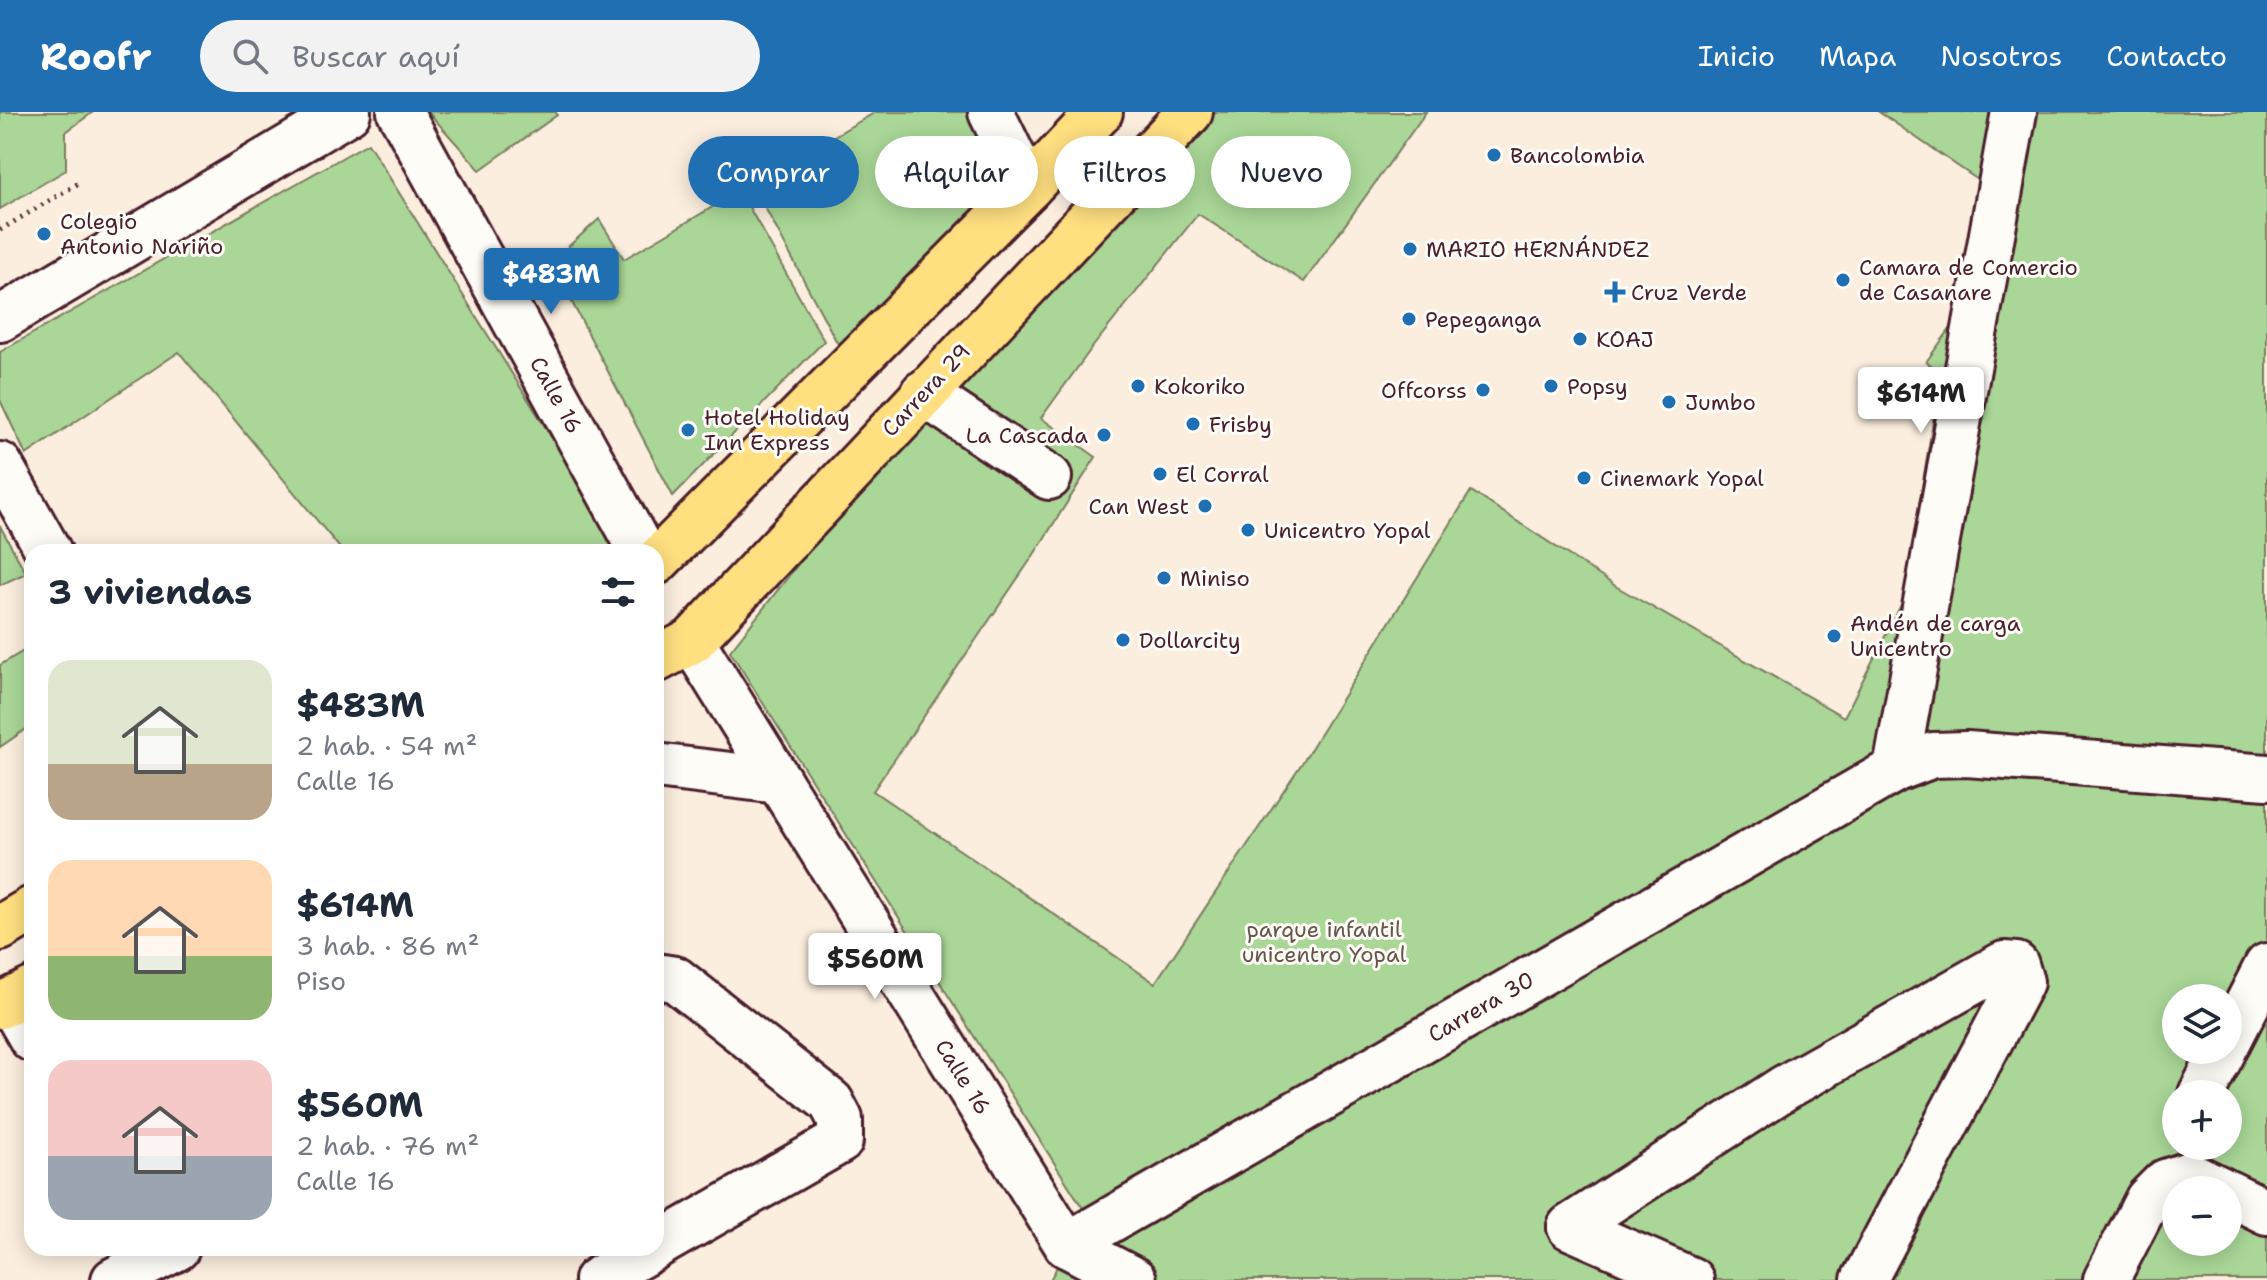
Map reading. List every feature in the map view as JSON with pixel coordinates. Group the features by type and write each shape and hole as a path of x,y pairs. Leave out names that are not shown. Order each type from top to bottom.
{"main road":[{"path":"1038,177 1100,112"},
{"name":"Carrera 29","path":"674,651 1190,112"},
{"path":"664,554 1008,208"},
{"path":"0,928 24,914"}],"street":[{"path":"0,319 348,112"},
{"name":"Calle 16","path":"400,112 638,544"},
{"path":"991,112 1003,136"},
{"path":"1896,769 2014,112"},
{"path":"923,393 1049,477"},
{"path":"0,465 44,544"},
{"name":"Calle 16","path":"674,651 779,781 1067,1245"},
{"name":"Carrera 30","path":"1067,1245 1896,769 1933,755 1967,754 2267,777"},
{"path":"664,767 779,781"},
{"path":"1691,1280 1570,1227 1784,1088 2004,964 2016,965 2021,982 1864,1280"},
{"path":"2242,1015 2267,966"},
{"path":"664,977 675,979 831,1102 840,1119 840,1141 664,1241"},
{"path":"14,999 24,1021"},
{"path":"2106,1280 2148,1199 2165,1182 2195,1169"},
{"path":"2242,1200 2267,1212"},
{"path":"1067,1245 1134,1280"},
{"path":"597,1280 638,1256"},
{"path":"114,1280 173,1257"}],"path":[{"path":"0,230 79,183"}],"green space":[{"path":"0,112 93,112 66,132 66,170 0,209"},
{"path":"428,112 556,112 557,115 480,170"},
{"path":"876,112 981,112 993,136 875,136 875,208 982,208 840,348 765,208 859,208 859,136 834,136"},
{"name":"parque infantil unicentro Yopal","path":"1206,112 1426,112 1304,282 1198,214 1091,349 1041,418 1096,457 1033,556 873,791 1155,983 1302,763 1471,491 1617,587 1844,717 1903,601 1941,373 1926,362 1969,303 1991,189 1879,112 2267,112 2267,1280 1050,1280 1086,1213 730,651 886,452 1116,208 1195,208 1195,136 1183,136"},
{"path":"368,143 618,544 336,544 179,352 26,455 0,400 0,352"},
{"path":"711,208 750,208 824,341 673,496 551,262 599,219 624,259"},
{"path":"0,526 24,574 0,585"},
{"path":"24,651 24,730 0,747 0,665"}],"place":[{"name":"Bancolombia","path":"1494,155"},
{"name":"Colegio Antonio Nariño","path":"44,234"},
{"name":"MARIO HERNÁNDEZ","path":"1410,249"},
{"name":"Camara de Comercio de Casanare","path":"1843,280"},
{"name":"Cruz Verde","path":"1615,292"},
{"name":"Pepeganga","path":"1409,319"},
{"name":"KOAJ","path":"1580,339"},
{"name":"Kokoriko","path":"1138,386"},
{"name":"Popsy","path":"1551,386"},
{"name":"Offcorss","path":"1483,390"},
{"name":"Jumbo","path":"1669,402"},
{"name":"Frisby","path":"1193,424"},
{"name":"Hotel Holiday Inn Express","path":"688,430"},
{"name":"La Cascada","path":"1104,435"},
{"name":"El Corral","path":"1160,474"},
{"name":"Cinemark Yopal","path":"1584,478"},
{"name":"Can West","path":"1205,506"},
{"name":"Unicentro Yopal","path":"1248,530"},
{"name":"Miniso","path":"1164,578"},
{"name":"Andén de carga Unicentro","path":"1834,636"},
{"name":"Dollarcity","path":"1123,640"}]}
